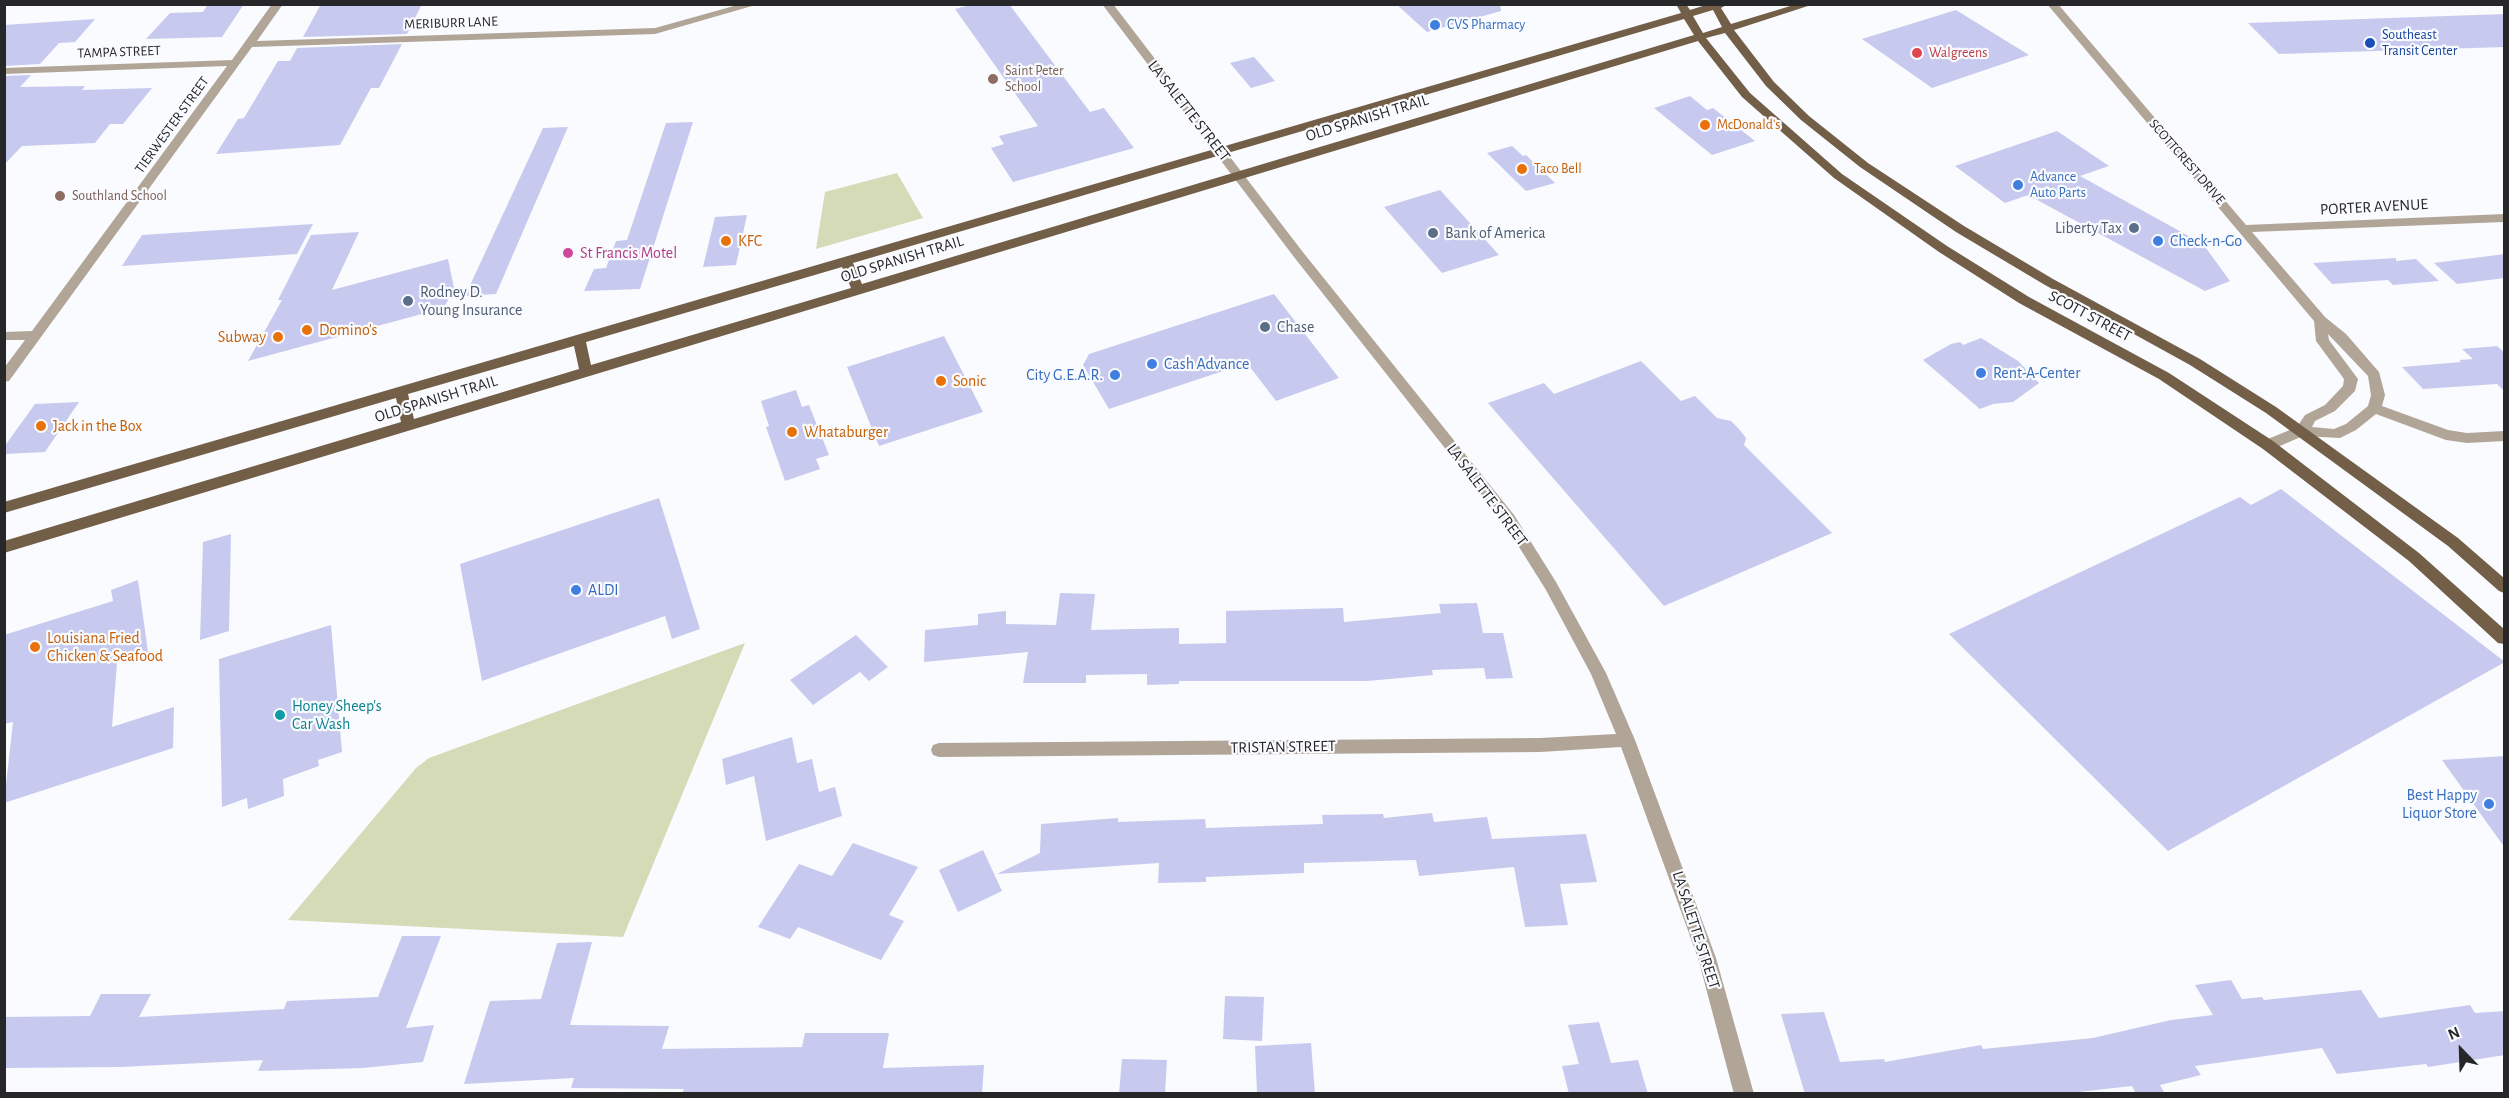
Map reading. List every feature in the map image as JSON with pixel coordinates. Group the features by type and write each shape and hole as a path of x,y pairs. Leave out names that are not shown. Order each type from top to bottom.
{"main road":[{"name":"OLD SPANISH TRAIL","path":"4,508 1219,152 1700,36 1809,4"},
{"name":"OLD SPANISH TRAIL","path":"4,547 1239,176 1494,85 1684,10 1717,5"},
{"name":"SCOTT STREET","path":"1717,5 1727,28 1748,59 1805,118 1864,165 1960,229 2049,282 2195,362 2302,431 2453,542 2505,587"},
{"name":"SCOTT STREET","path":"1684,10 1700,36 1746,95 1784,131 1838,176 1943,249 2024,300 2164,376 2268,445 2414,557 2505,638"},
{"path":"1943,249 1960,229"},
{"path":"846,261 859,291"},
{"path":"579,340 586,373"},
{"path":"401,392 409,427"}],"street":[{"name":"TIERWESTER STREET","path":"4,378 278,4"},
{"name":"MERIBURR LANE","path":"248,44 655,31 754,4"},
{"name":"LA SALETTE STREET","path":"1107,4 1298,254 1509,519 1572,624 1598,673 1628,740 1707,958 1744,1094"},
{"name":"SCOTTCREST DRIVE","path":"2052,4 2320,320 2341,337 2374,375 2378,395 2374,408 2367,416 2335,434 2302,431 2268,445"},
{"name":"TAMPA STREET","path":"4,71 234,63"},
{"name":"PORTER AVENUE","path":"2245,229 2505,218"},
{"name":"SCOTTCREST DRIVE","path":"2302,431 2310,418 2330,408 2350,388 2351,378 2323,341 2320,320"},
{"path":"4,336 35,335"},
{"path":"2374,408 2446,435 2467,438 2505,436"},
{"name":"TRISTAN STREET","path":"939,750 1540,745 1628,740"}],"green space":[{"path":"897,173 923,218 816,249 825,192"},
{"path":"745,643 623,937 288,920 416,768 429,758"}],"building":[{"path":"208,4 244,4 222,37 146,39 170,13 203,12"},
{"path":"321,4 422,4 407,34 303,37"},
{"path":"974,4 1009,4 1090,112 1104,108 1134,148 1013,182 991,148 1004,144 999,136 1038,126 955,9"},
{"name":"CVS Pharmacy","path":"1396,4 1500,4 1501,11 1427,32"},
{"name":"Walgreens","path":"1956,10 2029,55 1932,88 1862,39"},
{"path":"2505,14 2505,47 2279,54 2248,23"},
{"path":"95,19 75,42 59,43 40,64 4,66 4,25"},
{"path":"402,44 379,88 371,88 340,145 216,154 238,119 244,118 278,61 290,61 297,48"},
{"path":"1254,57 1275,81 1251,88 1230,63"},
{"path":"31,75 20,87 85,86 82,90 152,88 123,124 110,124 95,143 22,146 4,165 4,76"},
{"name":"McDonald's","path":"1690,96 1707,110 1713,108 1755,141 1712,155 1654,108"},
{"path":"693,122 640,289 584,291 594,269 606,268 616,241 627,240 666,123"},
{"path":"568,127 496,294 465,296 543,128"},
{"path":"2057,131 2109,166 2080,176 2203,244 2230,281 2205,291 2028,195 2005,203 1955,166"},
{"name":"Taco Bell","path":"1512,146 1523,156 1526,155 1555,183 1526,191 1487,153"},
{"name":"Bank of America","path":"1440,190 1499,255 1442,273 1384,207"},
{"name":"KFC","path":"747,215 736,265 703,267 715,217"},
{"path":"313,224 297,254 122,266 142,235"},
{"path":"359,232 332,290 448,259 454,288 444,308 248,361 282,300 278,300 311,235"},
{"path":"2505,254 2505,278 2457,284 2434,263"},
{"path":"2396,258 2396,261 2416,259 2439,281 2393,285 2388,280 2332,284 2313,263"},
{"path":"1274,294 1339,378 1276,401 1247,363 1109,409 1083,365 1089,354"},
{"path":"944,336 983,412 879,446 847,367"},
{"name":"Rent-A-Center","path":"1981,338 2018,361 2039,383 2013,402 1993,404 1980,409 1923,360 1951,344 1960,342 1963,345"},
{"path":"2497,346 2505,353 2505,392 2497,384 2423,389 2402,367 2461,362 2459,360 2473,359 2462,349"},
{"path":"1641,361 1681,401 1695,396 1717,418 1731,421 1746,438 1744,445 1832,533 1664,606 1488,403 1544,383 1554,394"},
{"name":"Whataburger","path":"796,390 802,407 809,405 829,455 816,459 820,469 785,481 766,427 769,426 761,401"},
{"name":"Jack in the Box","path":"79,402 45,452 4,454 4,447 35,404"},
{"path":"2281,489 2505,662 2168,851 1949,634 2240,497 2251,505"},
{"name":"ALDI","path":"659,498 700,629 672,639 665,616 482,681 460,564"},
{"path":"231,534 229,631 200,640 203,542"},
{"path":"138,580 148,652 117,663 112,727 174,707 173,748 4,803 13,722 4,724 4,635 113,601 111,590"},
{"path":"1060,593 1095,594 1091,630 1179,628 1179,644 1226,643 1226,611 1343,608 1344,622 1441,613 1439,604 1477,603 1483,633 1503,633 1513,678 1486,679 1484,668 1432,670 1433,675 1368,681 1179,681 1179,684 1147,685 1147,674 1086,675 1086,683 1023,683 1028,652 924,662 925,630 978,625 978,614 1006,611 1006,624 1056,625"},
{"name":"Honey Sheep's Car Wash","path":"331,625 342,752 318,760 319,766 283,779 284,796 248,809 247,798 222,807 219,659"},
{"path":"856,635 888,667 869,681 860,672 813,705 790,680"},
{"path":"792,737 797,763 812,759 819,792 835,787 842,816 766,841 754,776 726,785 722,759"},
{"name":"Best Happy Liquor Store","path":"2505,756 2505,848 2442,760"},
{"path":"1432,813 1434,822 1487,817 1492,839 1586,834 1597,882 1560,884 1568,925 1525,927 1514,867 1419,876 1416,860 1304,863 1304,873 1206,877 1206,882 1158,883 1159,863 997,874 1040,853 1041,824 1118,818 1118,822 1205,819 1206,828 1323,824 1322,815 1383,814 1384,818"},
{"path":"853,843 918,867 889,915 904,921 881,960 798,927 790,939 758,927 799,864 832,876"},
{"path":"983,850 1002,891 958,912 939,870"},
{"path":"402,936 441,936 406,1028 434,1025 423,1062 363,1068 258,1071 263,1060 121,1067 4,1068 4,1017 90,1016 101,994 151,994 139,1017 284,1009 287,1001 378,997"},
{"path":"592,942 570,1025 669,1026 662,1049 802,1047 805,1033 889,1033 883,1068 984,1065 982,1094 682,1094 684,1089 571,1088 574,1078 464,1084 490,1001 541,999 557,943"},
{"path":"2231,980 2242,999 2262,997 2264,1000 2361,990 2379,1018 2470,1005 2475,1013 2505,1011 2505,1055 2428,1067 2426,1064 2337,1074 2322,1048 2195,1066 2201,1075 2160,1085 2165,1094 2136,1094 2132,1086 2060,1094 1805,1094 1781,1014 1824,1012 1840,1062 1884,1059 1885,1062 1981,1045 1983,1049 2093,1038 2171,1020 2213,1015 2195,985"},
{"path":"1225,996 1264,997 1262,1041 1223,1039"},
{"path":"1599,1022 1611,1063 1638,1060 1648,1094 1569,1094 1562,1066 1579,1064 1568,1025"},
{"path":"1311,1043 1315,1094 1257,1094 1255,1046"},
{"path":"1122,1059 1167,1060 1165,1094 1119,1094"}],"place":[{"name":"CVS Pharmacy","path":"1435,25"},
{"name":"Southeast Transit Center","path":"2370,43"},
{"name":"Walgreens","path":"1917,53"},
{"name":"Saint Peter School","path":"993,79"},
{"name":"McDonald's","path":"1705,125"},
{"name":"Taco Bell","path":"1522,169"},
{"name":"Advance Auto Parts","path":"2018,185"},
{"name":"Southland School","path":"60,196"},
{"name":"Liberty Tax","path":"2134,228"},
{"name":"Bank of America","path":"1433,233"},
{"name":"KFC","path":"726,241"},
{"name":"Check-n-Go","path":"2158,241"},
{"name":"St Francis Motel","path":"568,253"},
{"name":"Rodney D. Young Insurance","path":"408,301"},
{"name":"Chase","path":"1265,327"},
{"name":"Domino's","path":"307,330"},
{"name":"Subway","path":"278,337"},
{"name":"Cash Advance","path":"1152,364"},
{"name":"Rent-A-Center","path":"1981,373"},
{"name":"City G.E.A.R.","path":"1115,375"},
{"name":"Sonic","path":"941,381"},
{"name":"Jack in the Box","path":"41,426"},
{"name":"Whataburger","path":"792,432"},
{"name":"ALDI","path":"576,590"},
{"name":"Louisiana Fried Chicken & Seafood","path":"35,647"},
{"name":"Honey Sheep's Car Wash","path":"280,715"},
{"name":"Best Happy Liquor Store","path":"2489,804"}]}
